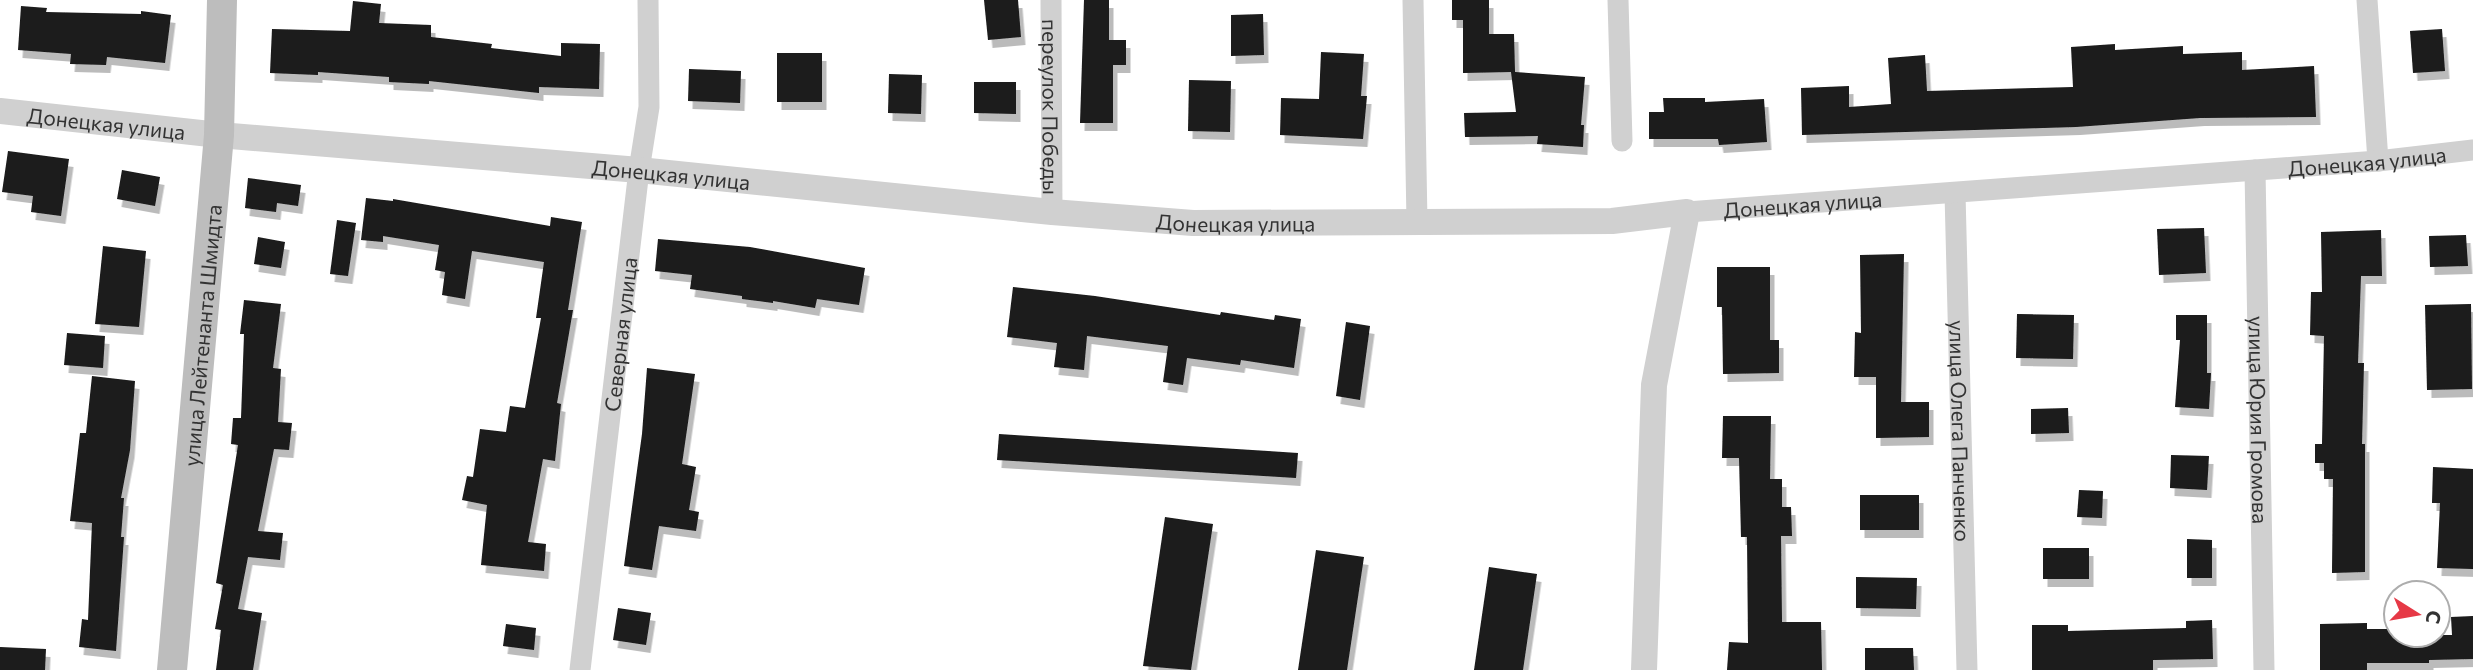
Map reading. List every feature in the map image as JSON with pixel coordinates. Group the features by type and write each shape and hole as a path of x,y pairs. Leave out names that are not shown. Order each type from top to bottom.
{"main road":[{"name":"улица Лейтенанта Шмидта","path":"172,670 219,135 222,0"}],"street":[{"name":"Северная улица","path":"580,670 639,170 649,107 648,0"},
{"name":"переулок Победы","path":"1051,0 1052,212"},
{"path":"1413,0 1417,222"},
{"path":"1618,0 1622,141"},
{"path":"2367,0 2378,161"},
{"name":"Донецкая улица","path":"0,111 219,135 639,170 1052,212 1193,223 1612,221 1687,212 2378,161 2473,150"},
{"name":"улица Юрия Громова","path":"2255,170 2264,670"},
{"name":"улица Олега Панченко","path":"1955,193 1967,670"},
{"path":"1644,670 1654,385 1687,212"}],"building":[{"path":"984,0 1018,0 1021,37 988,40"},
{"path":"1084,0 1109,0 1109,40 1126,40 1126,65 1113,65 1113,123 1080,123"},
{"path":"1452,0 1489,0 1489,34 1514,34 1515,72 1585,77 1581,125 1584,125 1583,147 1537,144 1538,136 1465,137 1464,113 1516,112 1511,72 1463,73 1463,20 1452,20"},
{"path":"353,1 381,4 379,23 431,25 431,37 492,44 491,48 561,56 561,43 600,44 599,89 539,87 539,93 429,81 429,84 389,82 389,77 318,72 318,75 270,73 272,29 350,31"},
{"path":"21,6 47,8 46,12 141,14 141,11 171,15 165,63 107,57 106,65 70,64 71,54 18,50"},
{"path":"1263,14 1264,55 1231,56 1231,15"},
{"path":"2442,29 2445,71 2413,73 2410,31"},
{"path":"2115,44 2115,50 2183,46 2183,54 2242,52 2242,70 2314,66 2316,117 2200,118 2076,127 1802,135 1801,88 1849,86 1849,107 1891,104 1888,58 1925,55 1927,91 2073,87 2071,47"},
{"path":"1321,52 1364,54 1361,96 1367,96 1363,139 1280,135 1281,98 1319,99"},
{"path":"777,53 822,53 822,102 777,102"},
{"path":"689,69 741,71 740,103 688,101"},
{"path":"889,74 922,75 921,114 888,113"},
{"path":"1189,80 1231,81 1230,132 1188,131"},
{"path":"974,82 1016,82 1016,114 974,113"},
{"path":"1663,98 1705,98 1705,102 1764,99 1767,142 1719,145 1718,139 1649,139 1649,112 1664,112"},
{"path":"8,151 69,159 61,216 31,212 33,196 2,192"},
{"path":"122,170 160,177 155,206 117,199"},
{"path":"248,178 301,185 298,206 277,203 276,212 245,208"},
{"path":"366,198 393,199 550,226 551,217 582,222 568,310 573,310 557,403 561,404 555,461 543,459 528,542 546,544 544,571 481,565 487,505 462,500 467,476 473,477 480,429 506,432 510,406 525,408 541,318 536,318 544,262 472,251 465,299 442,295 445,272 435,270 439,245 383,236 383,242 361,240"},
{"path":"337,220 356,223 348,276 330,274"},
{"path":"2204,228 2206,273 2159,275 2157,229"},
{"path":"2381,230 2382,276 2361,276 2358,363 2364,363 2362,444 2365,444 2365,572 2332,573 2333,479 2324,479 2324,463 2315,463 2315,444 2322,444 2324,336 2310,335 2311,292 2322,292 2321,232"},
{"path":"2466,235 2468,266 2430,267 2429,236"},
{"path":"258,237 285,242 281,268 254,264"},
{"path":"658,239 750,247 865,268 859,305 817,299 815,308 690,289 692,275 655,271"},
{"path":"103,246 146,251 139,327 95,324"},
{"path":"1904,254 1901,402 1929,402 1929,437 1876,438 1876,377 1854,377 1855,332 1861,333 1860,255"},
{"path":"1717,267 1770,267 1770,340 1779,340 1779,373 1723,374 1722,307 1717,307"},
{"path":"1013,287 1220,315 1221,312 1274,320 1275,315 1301,319 1294,368 1241,360 1240,365 1187,358 1183,385 1163,382 1168,346 1087,336 1084,370 1054,367 1057,343 1007,337"},
{"path":"244,300 281,304 273,368 281,369 278,422 292,423 289,450 274,449 258,531 283,533 280,560 248,557 238,609 262,613 253,670 216,670 221,630 215,629 223,585 216,583 238,445 231,444 233,418 241,418 244,334 240,334"},
{"path":"2471,304 2472,389 2427,390 2425,305"},
{"path":"2017,314 2074,315 2073,359 2016,358"},
{"path":"2176,315 2207,315 2207,373 2211,373 2209,409 2175,407 2180,340 2176,340"},
{"path":"1346,322 1370,326 1360,400 1336,396"},
{"path":"67,333 105,336 103,368 64,365"},
{"path":"647,368 695,374 682,464 696,467 689,510 699,512 696,531 659,526 652,570 624,566 642,434"},
{"path":"92,376 135,381 130,450 121,498 124,498 121,537 124,537 116,651 79,647 82,619 88,620 92,523 70,521 80,433 86,433"},
{"path":"2068,408 2069,433 2031,434 2031,409"},
{"path":"1723,416 1771,416 1770,479 1782,479 1782,507 1791,507 1792,536 1781,536 1782,622 1821,622 1822,670 1727,670 1729,642 1748,643 1747,537 1741,537 1739,458 1722,458"},
{"path":"999,434 1298,453 1296,478 997,460"},
{"path":"2171,455 2209,456 2207,490 2170,488"},
{"path":"2433,467 2473,469 2473,569 2437,568 2440,503 2432,503"},
{"path":"2079,490 2103,491 2102,518 2077,517"},
{"path":"1860,495 1919,495 1919,530 1860,530"},
{"path":"1165,517 1213,524 1191,670 1143,666"},
{"path":"2187,539 2212,540 2212,578 2187,578"},
{"path":"2043,548 2089,548 2089,579 2043,579"},
{"path":"1316,550 1364,557 1347,670 1298,670"},
{"path":"1489,567 1537,574 1523,670 1474,670"},
{"path":"1856,577 1917,578 1916,609 1856,608"},
{"path":"618,608 651,613 646,645 613,640"},
{"path":"2473,616 2473,659 2429,660 2429,663 2367,663 2367,670 2320,670 2320,624 2367,623 2367,629 2382,629 2382,649 2452,649 2452,617"},
{"path":"2212,620 2213,659 2153,660 2153,670 2032,670 2032,625 2068,625 2068,631 2186,628 2186,621"},
{"path":"506,624 536,628 534,650 503,646"},
{"path":"0,647 46,649 45,670 0,670"},
{"path":"1865,648 1913,648 1914,670 1865,670"}]}
